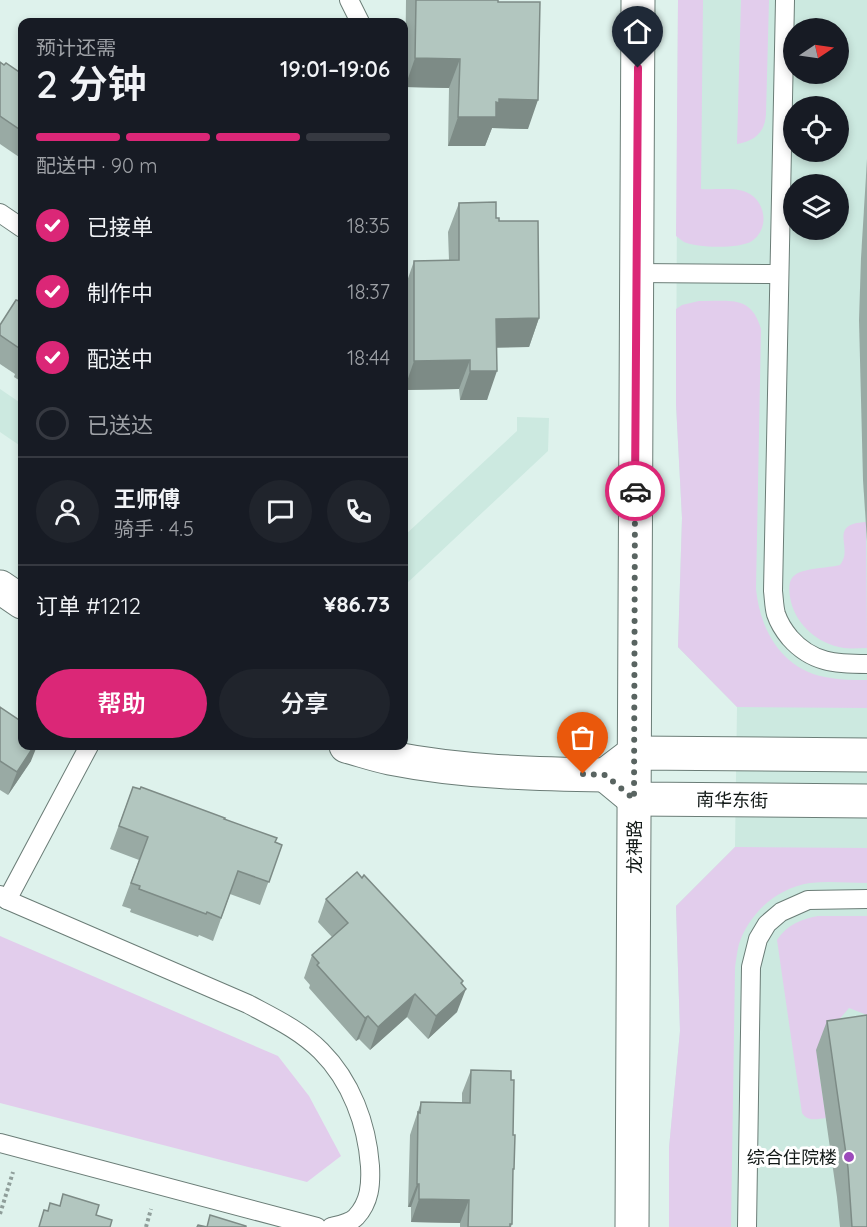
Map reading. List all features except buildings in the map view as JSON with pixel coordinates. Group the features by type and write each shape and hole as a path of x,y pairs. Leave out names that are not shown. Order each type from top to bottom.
{"street":[{"name":"龙神路","path":"632,1227 638,0"},
{"path":"0,587 18,599"},
{"path":"360,750 389,758 454,768 515,773 605,775 634,799"},
{"path":"605,775 634,753 867,755"},
{"name":"南华东街","path":"634,799 867,801"}],"lane":[{"path":"349,0 358,18"},
{"path":"785,0 773,591 777,615 786,633 798,648 827,661 867,664"},
{"path":"0,213 18,225"},
{"path":"636,273 779,274"},
{"path":"87,750 3,897 248,1004 285,1024 322,1052 343,1078 359,1111 366,1133 371,1186 368,1199 356,1217 331,1227"},
{"path":"747,1227 752,967 758,939 767,924 781,912 808,900 867,899"},
{"path":"0,1143 317,1227"}],"path":[{"path":"0,1214 20,1148"}],"shaded area":[{"path":"678,0 867,0 867,1227 669,1227 669,1148 680,1031 676,906 735,847 737,707 678,647 682,518 676,404"},
{"path":"678,0 703,0 701,189 741,190 758,201 763,222 758,236 746,244 718,247 698,246 684,242 676,236"},
{"path":"741,0 769,0 766,114 764,126 758,135 749,141 737,144"},
{"path":"699,301 729,301 745,305 757,318 761,329 756,589 762,619 776,645 797,666 825,677 867,680 867,708 737,707 678,647 682,518 676,404 676,309 682,305"},
{"path":"0,389 18,401 18,444 0,432"},
{"path":"517,417 549,418 548,451 408,582 408,532 517,431"},
{"path":"866,522 867,648 834,646 816,637 802,624 792,606 789,585 791,579 799,573 840,565 844,558 844,532 847,527"},
{"path":"735,847 867,848 867,883 810,883 786,890 757,912 750,922 739,944 735,968 731,1227 669,1227 669,1148 680,1031 676,906"},
{"path":"818,916 867,916 867,1015 849,1008 831,1029 817,1059 826,1118 812,1119 802,1113 777,940 785,930 795,924"},
{"path":"0,936 278,1056 309,1096 341,1156 307,1182 0,1103"}],"way so far":[{"path":"583,774 605,775 634,799 635,491"}],"place":[{"name":"综合住院楼","path":"849,1157"}],"route":[{"path":"635,491 638,68"}]}
